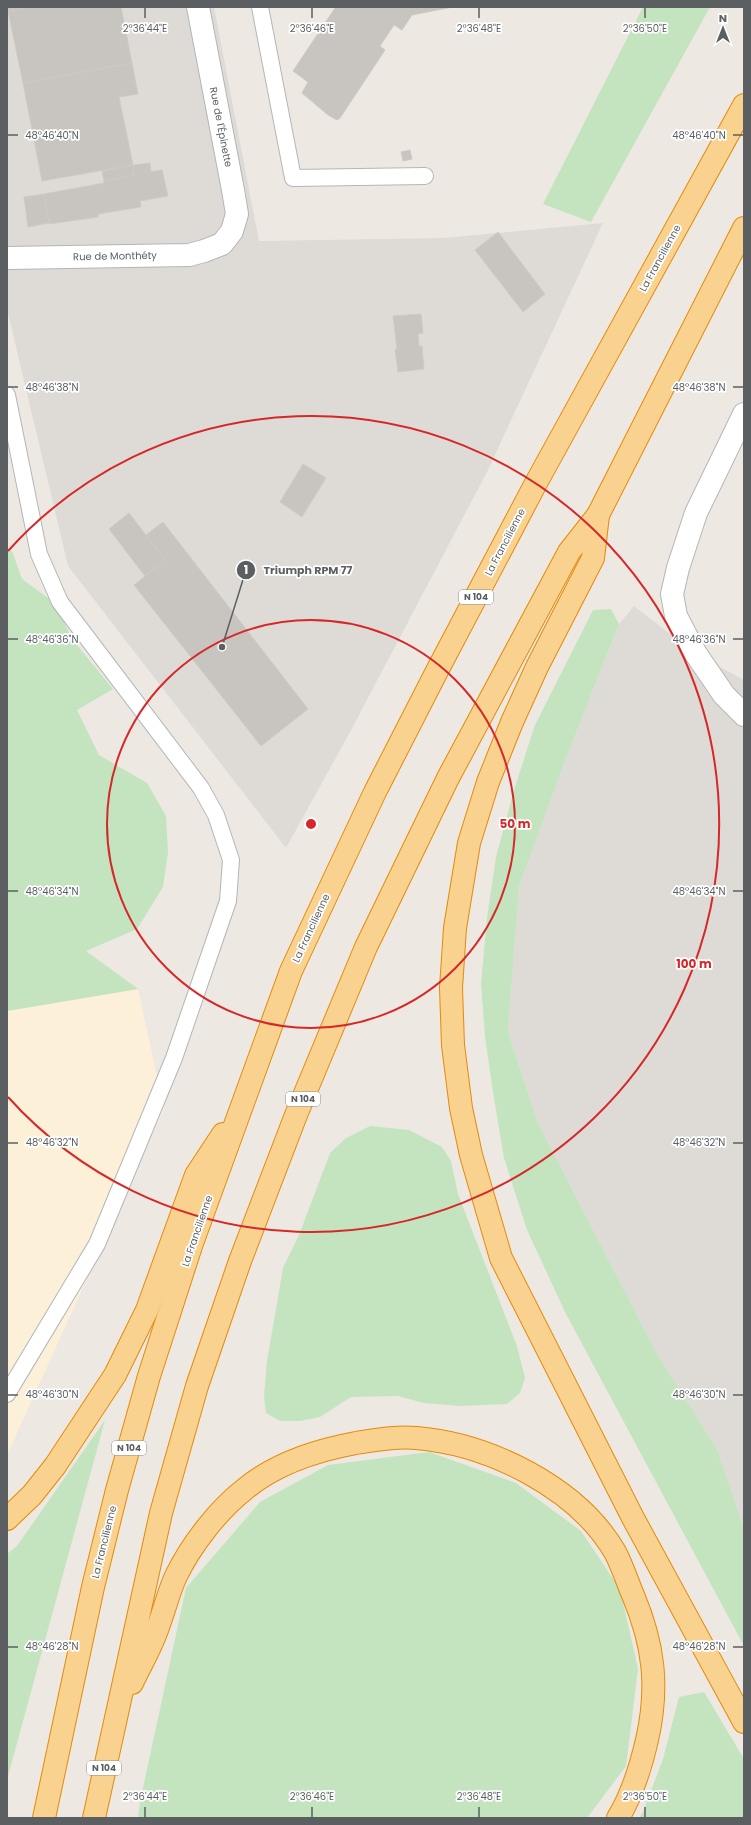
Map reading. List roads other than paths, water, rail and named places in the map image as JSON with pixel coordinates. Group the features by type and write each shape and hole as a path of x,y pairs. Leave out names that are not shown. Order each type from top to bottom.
{"highway":[{"name":"La Francilienne","path":"46,1808 93,1587 117,1490 149,1376 189,1253 291,971 375,792 536,483 744,105"},
{"name":"N 104","path":"94,1815 161,1513 197,1386 240,1261 296,1115 366,947 448,778 569,552 598,516 744,228"},
{"path":"598,516 593,558 537,667 512,722 488,782 469,842 455,928 451,988 453,1045 460,1100 471,1156 501,1258 633,1518 744,1722"},
{"path":"7,1519 32,1495 55,1466 115,1375 147,1310 196,1175 242,1106"},
{"path":"114,1724 159,1625 176,1577 188,1554 207,1527 245,1488 272,1472 295,1461 336,1447 387,1438 416,1438 442,1442 488,1453 534,1474 576,1506 599,1531 615,1552 642,1617 652,1660 655,1695 643,1758 624,1807 618,1818"}],"street":[{"name":"Rue de l'Épinette","path":"198,7 237,214 232,231 222,244"},
{"name":"Rue de Monthéty","path":"7,258 189,255 222,244"},
{"path":"744,414 696,513 678,568 672,594 676,616 696,654 724,695 744,714"}],"lane":[{"path":"260,7 293,178 425,176"},
{"path":"7,395 39,554 60,602 201,788 216,815 230,860 228,901 174,1058 100,1237 7,1394"}],"place":[{"name":"Triumph RPM 77","path":"222,647"}]}
